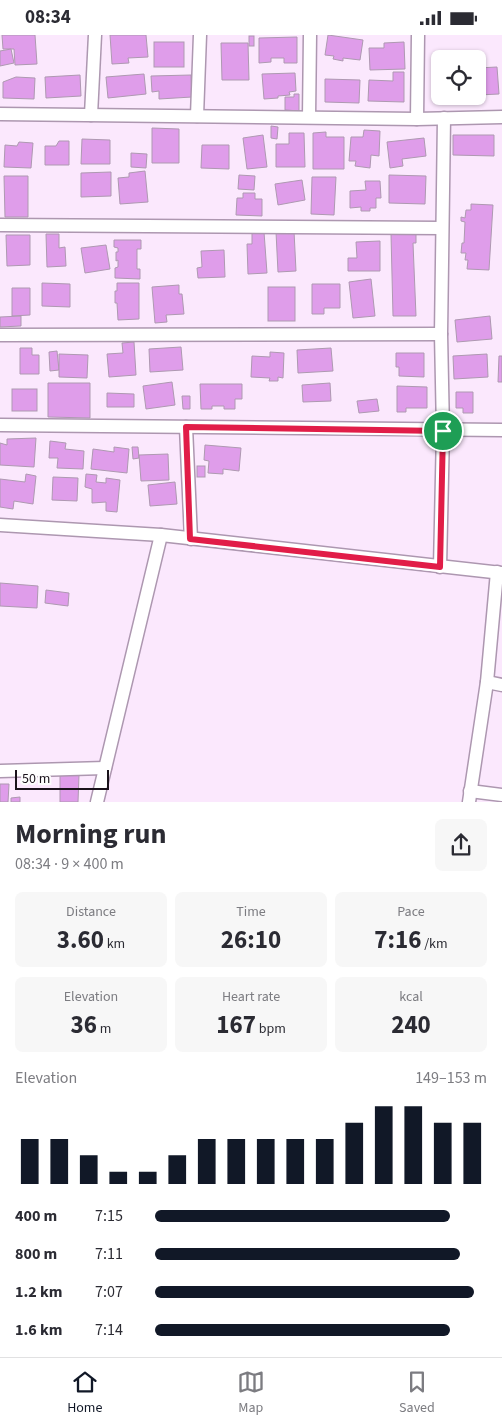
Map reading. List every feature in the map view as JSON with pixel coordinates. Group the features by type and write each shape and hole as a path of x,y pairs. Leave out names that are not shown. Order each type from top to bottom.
{"street":[{"path":"91,115 96,35"},
{"path":"198,117 200,35"},
{"path":"309,117 310,35"},
{"path":"417,119 418,35"},
{"path":"0,114 417,119 502,117"},
{"path":"440,567 443,431 440,334 444,118"},
{"path":"0,225 441,228"},
{"path":"0,335 440,334"},
{"path":"0,425 443,431 502,430"},
{"path":"186,427 190,539"},
{"path":"0,525 161,535 500,573 487,682 470,797 502,795"},
{"path":"97,802 161,535"},
{"path":"487,682 502,685"},
{"path":"0,771 104,768"}],"building":[{"path":"2,35 35,35 37,64 15,65 14,49 3,49"},
{"path":"110,35 146,35 148,57 128,58 129,63 112,64"},
{"path":"328,35 363,40 360,60 343,58 343,61 333,59 334,56 325,55"},
{"path":"249,36 254,36 254,46 249,46"},
{"path":"297,37 297,63 284,63 284,58 271,58 271,62 259,63 259,38"},
{"path":"154,42 184,42 184,67 154,67"},
{"path":"404,42 405,69 370,70 369,48 384,48 384,43"},
{"path":"221,43 248,43 249,80 222,80"},
{"path":"11,49 14,63 0,66 0,51"},
{"path":"497,67 499,94 486,95 486,68"},
{"path":"393,72 404,72 404,102 368,101 369,80 393,81"},
{"path":"295,73 296,91 289,92 290,95 278,96 278,98 264,99 262,74"},
{"path":"144,74 146,94 108,98 106,77"},
{"path":"80,75 81,96 46,98 45,77"},
{"path":"191,75 192,97 159,99 159,91 152,92 151,76"},
{"path":"16,77 35,78 34,99 3,98 3,82"},
{"path":"325,79 360,80 359,103 325,102"},
{"path":"294,94 299,94 299,111 285,110 285,97 294,97"},
{"path":"271,126 278,127 277,139 271,138"},
{"path":"152,128 179,129 179,163 152,163"},
{"path":"364,130 380,131 379,156 371,155 370,168 355,166 356,161 349,161 351,137 363,137"},
{"path":"326,132 326,137 344,137 344,169 313,169 313,133"},
{"path":"289,133 304,133 305,167 276,167 276,144 289,144"},
{"path":"263,135 267,167 247,169 243,138"},
{"path":"453,135 494,135 494,156 453,155"},
{"path":"424,138 426,156 402,159 403,166 390,168 387,142"},
{"path":"82,139 110,140 110,164 81,164"},
{"path":"59,141 69,141 69,165 45,165 45,146 56,146"},
{"path":"19,142 33,143 31,168 4,167 5,145 17,146"},
{"path":"202,145 229,145 229,169 201,168"},
{"path":"131,153 147,154 146,168 131,167"},
{"path":"145,171 148,202 120,204 118,178 129,177 129,173"},
{"path":"111,172 111,196 81,197 81,173"},
{"path":"239,175 255,176 254,190 238,189"},
{"path":"389,175 426,176 425,204 389,203"},
{"path":"4,176 28,176 28,217 5,217"},
{"path":"312,177 336,177 334,215 311,214"},
{"path":"302,180 305,200 278,205 275,184"},
{"path":"365,181 380,181 381,198 376,198 376,208 370,208 370,211 361,211 361,207 350,208 350,191 366,190"},
{"path":"243,193 255,193 255,199 262,199 262,216 236,215 237,198 243,198"},
{"path":"471,204 493,205 489,270 467,269 468,260 465,260 466,253 461,253 462,243 464,243 465,222 461,221 461,217 465,218 466,210 471,210"},
{"path":"294,231 296,271 278,272 276,232"},
{"path":"264,232 267,273 248,274 247,244 252,244 252,233"},
{"path":"416,233 416,243 413,243 416,316 393,316 391,234"},
{"path":"46,234 59,234 59,248 65,247 66,266 47,267"},
{"path":"6,235 30,235 30,265 7,266"},
{"path":"114,240 141,240 141,249 137,249 137,269 140,269 140,279 115,278 115,268 118,267 116,252 118,252 118,248 114,247"},
{"path":"380,241 380,271 348,271 348,258 357,258 356,242"},
{"path":"106,245 110,269 85,273 81,248"},
{"path":"224,250 225,277 198,278 197,268 202,267 201,251"},
{"path":"371,279 375,316 353,318 349,282"},
{"path":"42,283 70,284 70,307 42,306"},
{"path":"117,283 139,283 139,319 118,320 117,303 115,303"},
{"path":"312,284 340,284 340,308 324,308 324,314 312,314"},
{"path":"179,285 179,294 182,294 184,314 166,315 167,322 155,323 152,287"},
{"path":"268,287 295,287 295,321 268,321"},
{"path":"12,288 30,288 30,315 12,316"},
{"path":"21,316 21,326 0,327 0,317"},
{"path":"490,316 492,339 457,342 455,320"},
{"path":"134,342 136,375 109,377 107,354 123,353 122,343"},
{"path":"181,347 183,370 150,372 149,349"},
{"path":"20,348 32,348 32,355 39,355 39,374 20,374"},
{"path":"331,348 333,371 298,373 297,350"},
{"path":"57,351 59,370 50,371 49,352"},
{"path":"270,352 284,353 283,378 278,377 278,381 269,381 270,378 251,377 252,356 270,357"},
{"path":"396,353 424,353 424,377 399,376 399,367 396,367"},
{"path":"59,354 88,355 87,378 59,377"},
{"path":"487,354 488,377 454,379 453,356"},
{"path":"499,356 502,356 502,382 498,382"},
{"path":"172,382 175,405 146,409 143,386"},
{"path":"48,383 90,383 90,418 48,417"},
{"path":"330,383 331,401 303,402 302,385"},
{"path":"200,384 242,384 242,399 235,399 235,409 224,409 224,406 212,406 212,409 201,409"},
{"path":"397,386 427,387 427,408 406,408 406,412 397,412"},
{"path":"12,389 37,389 37,411 12,411"},
{"path":"456,392 473,392 473,413 463,413 463,408 456,408"},
{"path":"107,393 134,394 134,407 107,407"},
{"path":"182,396 190,396 190,409 183,409"},
{"path":"377,399 379,411 359,413 357,401"},
{"path":"36,438 34,467 0,465 0,443 7,445 7,439"},
{"path":"50,441 66,443 65,449 84,451 83,469 57,468 58,458 49,458"},
{"path":"205,445 241,448 239,471 223,469 223,474 208,473 209,461 204,460"},
{"path":"114,447 129,449 127,473 91,469 93,449 114,452"},
{"path":"132,447 138,447 139,458 133,459"},
{"path":"168,454 169,480 141,481 139,455"},
{"path":"197,466 205,466 205,477 197,477"},
{"path":"26,474 36,476 33,504 14,501 13,509 0,507 0,479 25,482"},
{"path":"86,474 97,475 96,482 106,483 106,478 120,480 117,512 106,511 106,502 92,503 92,489 85,487"},
{"path":"53,477 78,478 77,501 52,500"},
{"path":"175,482 177,504 150,506 148,485"},
{"path":"0,583 38,586 37,608 0,606"},
{"path":"46,590 69,593 68,606 45,603"},
{"path":"60,775 79,775 78,802 60,802"},
{"path":"0,784 9,784 8,802 0,802"},
{"path":"20,797 20,802 11,802 11,798"}],"route":[{"path":"186,427 443,431 440,567 190,539 186,427"}]}
